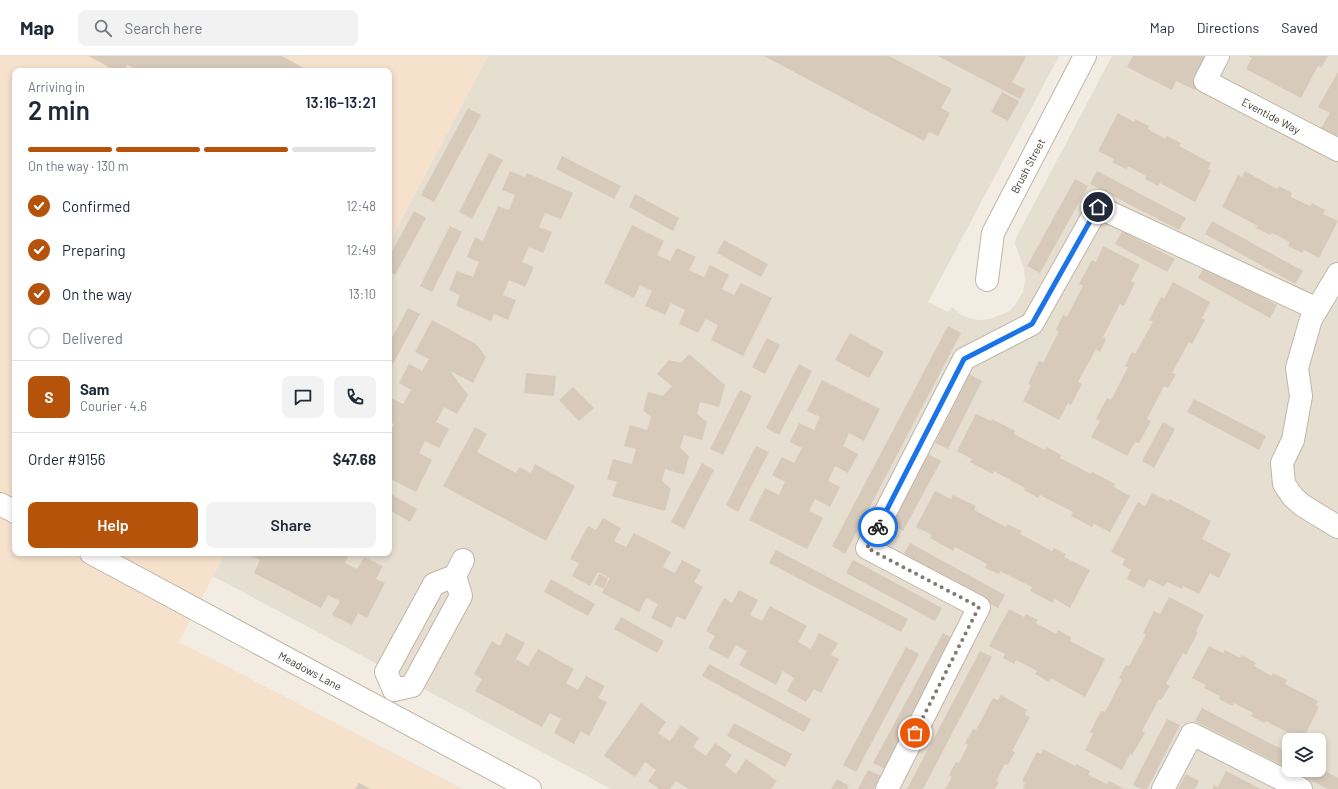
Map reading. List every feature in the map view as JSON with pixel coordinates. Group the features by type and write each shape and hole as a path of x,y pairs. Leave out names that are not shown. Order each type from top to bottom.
{"street":[{"name":"Brush Street","path":"987,280 993,233 1086,56"},
{"name":"Eventide Way","path":"1218,56 1205,81 1338,150"},
{"path":"887,789 979,607 867,548 964,359 1032,324 1098,207 1317,309"},
{"path":"1338,274 1311,319 1297,368 1301,396 1293,440 1282,463 1284,484 1293,497 1302,505 1338,527"},
{"path":"0,504 12,510"},
{"name":"Meadows Lane","path":"97,556 530,789"},
{"path":"383,710 394,690 412,686 461,596 459,568 434,584 386,672 394,690"},
{"path":"1163,789 1192,734 1301,789"}],"shaded area":[{"path":"0,56 488,56 392,237 392,68 12,68 12,556 223,556 179,642 463,789 0,789"},
{"path":"488,56 1059,56 928,302 948,312 952,307 960,314 968,318 979,320 990,319 1010,311 1023,292 1025,279 1024,268 1015,244 1016,238 1112,56 1338,56 1338,789 611,789 213,576 223,556 392,556 392,237"}],"building":[{"path":"89,56 282,56 304,68 133,68 127,65 126,68 111,68"},
{"path":"764,56 889,56 952,89 941,108 950,113 938,136 929,132 924,141"},
{"path":"938,56 1025,56 1026,57 1012,82 1025,89 1020,99"},
{"path":"1133,56 1212,56 1195,90 1176,81 1172,90 1127,67"},
{"path":"1248,56 1328,56 1321,68 1318,66 1301,98 1246,69 1252,58"},
{"path":"1338,72 1338,137 1321,128 1330,113 1318,107"},
{"path":"1002,92 1019,101 1008,121 991,112"},
{"path":"468,108 481,115 434,202 421,195"},
{"path":"1118,113 1134,122 1135,119 1149,126 1148,129 1165,139 1167,136 1181,143 1179,146 1211,163 1208,169 1211,171 1195,202 1160,183 1158,186 1145,179 1146,176 1128,166 1126,169 1112,162 1114,159 1098,151"},
{"path":"489,153 503,160 472,219 459,212"},
{"path":"562,156 621,186 614,199 556,169"},
{"path":"510,171 525,177 527,173 573,193 561,219 545,213 539,227 552,232 543,253 529,247 522,262 534,267 525,287 509,280 503,295 516,300 508,320 494,314 491,321 456,306 460,295 449,290 457,271 473,277 479,262 467,257 475,237 483,241 498,206 509,210 515,195 502,190"},
{"path":"1097,171 1186,218 1179,230 1090,184"},
{"path":"1245,171 1277,189 1279,186 1292,193 1291,197 1310,206 1312,203 1325,210 1323,214 1338,221 1319,258 1304,250 1302,253 1288,246 1290,242 1272,233 1270,235 1256,228 1258,226 1222,207 1238,175 1242,177"},
{"path":"1075,179 1088,186 1040,273 1027,266"},
{"path":"635,194 679,218 673,231 629,207"},
{"path":"414,211 426,218 395,275 392,274 392,251"},
{"path":"1212,221 1303,271 1295,284 1205,234"},
{"path":"632,225 664,241 657,255 670,261 677,248 696,257 689,270 704,277 710,265 729,275 722,289 734,295 741,283 772,298 743,356 711,340 718,325 706,319 698,333 679,324 685,310 671,303 665,315 645,306 652,291 640,285 634,298 604,283"},
{"path":"450,226 462,232 432,292 420,286"},
{"path":"1122,231 1175,259 1167,272 1115,244"},
{"path":"724,240 768,264 761,277 717,253"},
{"path":"1103,246 1140,265 1131,281 1135,283 1124,306 1120,304 1103,337 1106,339 1100,352 1096,349 1078,382 1082,384 1071,405 1068,403 1059,420 1023,401 1031,385 1028,384 1039,361 1043,363 1059,331 1056,330 1063,315 1067,317 1083,286 1079,284 1092,260 1096,262"},
{"path":"1205,265 1277,305 1270,318 1198,278"},
{"path":"1173,282 1210,302 1202,318 1205,320 1192,344 1189,342 1172,373 1176,374 1168,388 1164,386 1147,419 1151,421 1139,443 1135,442 1127,456 1091,437 1100,421 1096,419 1107,398 1111,400 1128,367 1125,366 1132,352 1135,354 1153,322 1149,320 1161,297 1164,299"},
{"path":"408,308 420,314 392,365 392,337"},
{"path":"432,320 476,344 486,357 473,383 450,371 468,395 457,414 444,407 436,422 449,429 439,448 425,441 419,453 432,460 416,492 392,480 392,428 394,424 392,423 392,398 403,404 411,390 399,383 409,364 422,371 429,359 415,352"},
{"path":"948,326 961,333 845,554 832,546"},
{"path":"850,333 884,352 869,378 835,360"},
{"path":"767,338 780,345 765,374 752,367"},
{"path":"689,354 725,385 719,407 700,402 697,414 707,422 702,440 684,435 680,448 689,456 684,475 665,469 662,481 671,489 665,511 612,496 617,482 607,479 613,459 632,464 636,449 624,446 630,425 647,430 651,417 643,410 648,392 663,396 672,386 657,374 669,360 681,363"},
{"path":"799,364 812,371 779,435 766,428"},
{"path":"526,373 556,376 554,396 524,393"},
{"path":"969,374 982,381 948,449 935,443"},
{"path":"822,380 880,409 864,441 849,433 843,446 858,454 848,473 835,466 828,481 840,487 830,507 815,499 809,511 823,518 807,549 749,520 765,488 779,495 785,482 772,475 782,457 794,463 802,448 790,442 799,423 814,430 820,417 807,411"},
{"path":"573,387 594,408 579,421 559,400"},
{"path":"740,390 752,396 723,455 710,449"},
{"path":"1194,399 1266,436 1259,450 1187,412"},
{"path":"976,414 991,421 992,419 1015,431 1014,434 1045,450 1047,447 1061,455 1060,458 1091,474 1092,472 1115,484 1114,487 1130,496 1110,532 1094,524 1092,527 1071,516 1073,512 1040,495 1038,498 1024,490 1025,488 994,471 993,474 970,462 972,459 957,451"},
{"path":"1163,422 1175,429 1154,468 1142,461"},
{"path":"475,427 487,434 477,452 516,473 519,467 531,473 535,464 575,486 546,541 443,486"},
{"path":"756,446 769,452 738,512 726,505"},
{"path":"928,454 941,461 903,531 890,524"},
{"path":"702,463 714,470 684,529 671,522"},
{"path":"935,491 951,499 953,495 976,506 974,510 1006,527 1007,524 1022,531 1020,534 1052,551 1054,548 1066,554 1064,557 1090,570 1070,608 1055,599 1053,603 1030,591 1032,587 1000,571 999,574 985,568 987,564 955,547 953,551 930,538 932,535 916,527"},
{"path":"1152,493 1168,501 1170,499 1211,521 1202,539 1231,554 1219,578 1210,573 1199,594 1183,586 1182,589 1167,582 1164,587 1149,579 1144,588 1127,579 1131,570 1122,565 1125,559 1111,552 1138,502 1145,506"},
{"path":"392,495 417,509 410,522 392,512"},
{"path":"603,518 621,528 614,541 626,547 634,533 671,552 663,567 675,573 682,560 701,570 694,582 703,587 685,620 677,616 671,628 651,618 658,604 646,598 639,612 602,593 610,578 598,572 590,586 572,576 579,563 570,559 588,526 596,530"},
{"path":"910,543 1005,595 998,608 903,555"},
{"path":"776,550 908,619 901,632 769,563"},
{"path":"251,556 348,556 345,563 357,569 364,557 383,566 376,579 385,583 367,618 358,613 352,625 332,615 340,601 328,595 321,608 254,573 260,560"},
{"path":"853,560 942,608 935,621 846,573"},
{"path":"599,574 608,578 604,589 594,584"},
{"path":"551,579 595,604 588,616 544,592"},
{"path":"739,590 758,600 750,615 762,621 770,606 807,626 798,642 811,649 819,633 838,643 831,655 839,659 821,693 814,689 806,702 787,691 794,678 783,671 776,685 739,665 747,651 736,645 728,659 708,648 715,636 706,631 724,598 732,603"},
{"path":"1169,597 1204,615 1196,631 1198,632 1186,655 1183,653 1166,684 1170,686 1161,700 1159,699 1142,731 1145,733 1132,755 1130,754 1122,770 1085,750 1093,734 1090,732 1101,711 1105,712 1122,679 1119,678 1126,665 1129,666 1146,635 1143,633 1154,611 1160,614"},
{"path":"1009,609 1024,617 1026,614 1038,620 1036,623 1056,634 1058,630 1071,637 1070,641 1105,659 1085,697 1051,678 1049,682 1035,674 1037,671 1016,660 1014,664 1003,658 1005,654 989,646"},
{"path":"621,617 664,641 657,653 614,629"},
{"path":"506,633 525,643 516,659 528,666 538,649 574,669 566,683 578,690 586,676 605,686 598,698 607,702 589,736 581,731 574,744 554,733 561,719 550,713 542,727 475,691 482,679 474,674 492,641 500,646"},
{"path":"943,633 955,639 885,769 873,763"},
{"path":"1209,646 1223,653 1225,650 1240,658 1242,655 1256,663 1254,666 1272,676 1273,673 1287,680 1285,684 1318,701 1316,705 1319,707 1306,733 1289,733 1266,721 1264,723 1251,716 1253,713 1234,703 1233,706 1219,699 1220,696 1204,688 1206,685 1192,678"},
{"path":"906,647 919,654 856,772 843,765"},
{"path":"980,651 992,657 923,789 907,789"},
{"path":"709,664 811,719 804,732 702,676"},
{"path":"1001,695 1027,710 1025,715 1030,717 1012,751 1015,752 1008,765 1005,764 996,781 999,782 995,789 945,789 952,777 949,775 956,762 959,763 968,745 965,743 973,729 976,730 993,698 998,700"},
{"path":"641,703 666,722 658,733 670,741 681,725 699,738 693,747 706,756 715,743 732,755 725,765 736,774 746,759 777,781 771,789 688,789 676,781 670,789 659,789 648,781 656,770 645,762 635,777 604,756"},
{"path":"1202,708 1282,749 1282,765 1195,721"},
{"path":"1167,719 1180,725 1147,789 1141,789 1133,785"},
{"path":"734,723 792,754 785,767 727,736"},
{"path":"1043,749 1075,766 1076,764 1090,771 1088,775 1107,784 1109,781 1124,789 1025,789 1023,788 1025,783 1022,781 1037,752 1041,754"},
{"path":"868,770 881,776 874,789 858,789"},
{"path":"1226,771 1261,789 1212,789 1214,785 1218,787"},
{"path":"1326,772 1338,778 1338,789 1328,789 1305,777 1326,777"},
{"path":"1186,774 1199,781 1195,789 1178,789"},
{"path":"837,779 849,786 847,789 831,789"},
{"path":"359,783 371,789 355,789"}],"way so far":[{"path":"878,527 867,548 979,607 915,733"}],"route":[{"path":"878,527 964,359 1032,324 1098,207"}]}
